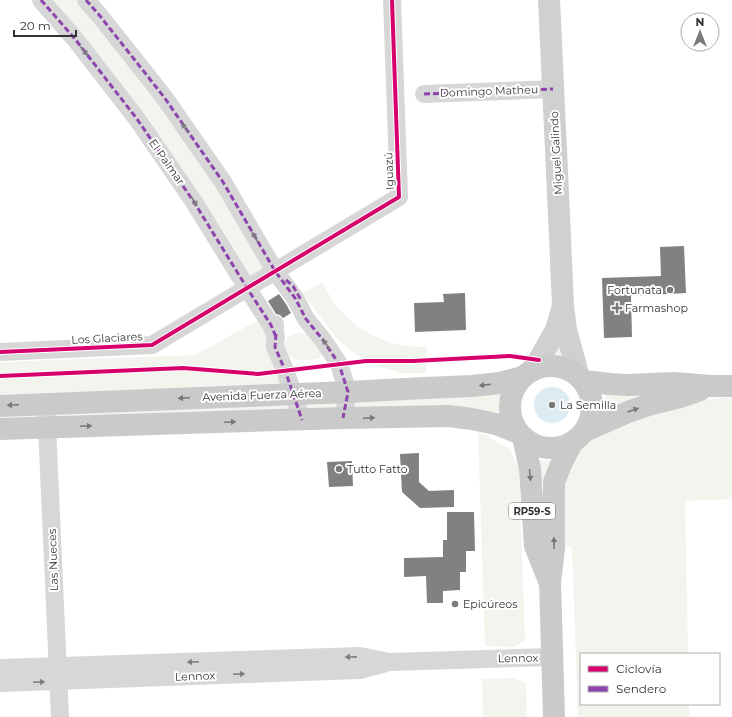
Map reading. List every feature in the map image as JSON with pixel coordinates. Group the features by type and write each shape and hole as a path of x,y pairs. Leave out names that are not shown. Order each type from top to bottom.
{"main road":[{"name":"Miguel Galindo","path":"549,0 563,306 566,330 581,379"},
{"name":"Miguel Galindo","path":"527,374 542,356 556,330 563,306"},
{"name":"Avenida Fuerza Aérea","path":"0,406 472,386 499,383 544,367 556,366 569,370 581,379 616,385 674,383 732,386"},
{"name":"RP59-S","path":"527,374 515,386 510,398 510,410 513,422 521,435 530,470 535,546 550,582"},
{"path":"578,437 591,419 593,406 590,393 581,379"},
{"name":"Avenida Fuerza Aérea","path":"0,430 343,418 449,416 496,424 521,435 534,444 546,448 560,448 578,437 628,412 680,397 711,386"},
{"name":"RP59-S","path":"554,717 550,582 554,549 554,482 562,462 578,437"}],"street":[{"name":"El Palmar","path":"40,0 75,39 137,119 194,202 246,288 271,325 276,337"},
{"path":"86,0 164,97 222,182 275,271 294,298 306,319 323,340 339,364 348,392 343,418"},
{"name":"Iguazú","path":"275,271 399,197 392,0"},
{"name":"Domingo Matheu","path":"424,94 553,89"},
{"name":"Los Glaciares","path":"0,352 152,345 275,271"},
{"path":"275,271 293,286 304,305 306,319"},
{"name":"El Palmar","path":"246,288 263,304 275,323 275,347 302,420"},
{"name":"Las Nueces","path":"46,404 60,717"},
{"name":"Lennox","path":"0,683 58,674 360,656 389,662 552,657"},
{"name":"Lennox","path":"0,668 58,674"}],"shaded area":[{"path":"41,0 86,0 275,271 247,288 194,202"},
{"path":"322,282 333,301 344,314 364,331 375,337 400,345 427,347 426,373 402,373 367,363 339,341 303,293"},
{"path":"262,318 293,394 515,386 510,404 513,422 496,424 0,429 0,362 195,355"},
{"path":"295,333 306,334 320,350 320,358 312,360 299,360 287,355 283,344"},
{"path":"558,338 565,363 544,361"},
{"name":"La Semilla","path":"556,387 565,392 569,398 569,412 565,418 556,423 548,423 539,418 535,412 534,401 539,392 545,388"},
{"path":"673,387 606,411 605,396 603,392"},
{"path":"732,397 732,499 685,501 688,653 580,653 580,705 689,705 690,717 578,717 572,547 556,546 559,485 578,449 599,430 704,400"},
{"path":"478,433 486,435 510,450 519,468 525,640 514,647 485,646"},
{"path":"537,460 557,461 544,491 542,478"},
{"path":"513,678 526,683 527,717 483,717 482,679"}],"building":[{"path":"684,246 686,293 631,296 632,337 604,338 602,278 661,276 660,247"},
{"path":"465,293 466,330 415,332 414,303 444,302 443,294"},
{"path":"279,294 291,313 283,318 276,314 268,301"},
{"path":"419,453 419,482 429,491 454,490 454,507 420,508 402,492 400,454"},
{"path":"352,461 353,486 329,487 327,462"},
{"path":"447,512 474,512 475,551 466,551 466,572 460,572 460,590 443,591 443,603 427,603 426,576 404,577 404,558 443,557 443,540 447,540"}],"marked path":[{"path":"41,0 75,39 137,119 194,202 271,325 276,337"},
{"path":"86,0 164,97 223,182 275,271 295,298 306,319 323,340 339,364 348,392 343,418"},
{"path":"424,94 553,89"},
{"path":"286,280 293,286 301,300"},
{"path":"276,334 275,347 285,370 302,420"}],"cycle path":[{"path":"0,352 152,345 399,197 392,0"},
{"path":"0,376 183,368 258,374 366,361 413,361 510,356 539,360"}],"place":[{"name":"Fortunata","path":"670,290"},
{"name":"Farmashop","path":"617,308"},
{"name":"La Semilla","path":"552,405"},
{"name":"Tutto Fatto","path":"339,469"},
{"name":"Epicúreos","path":"455,604"}]}
